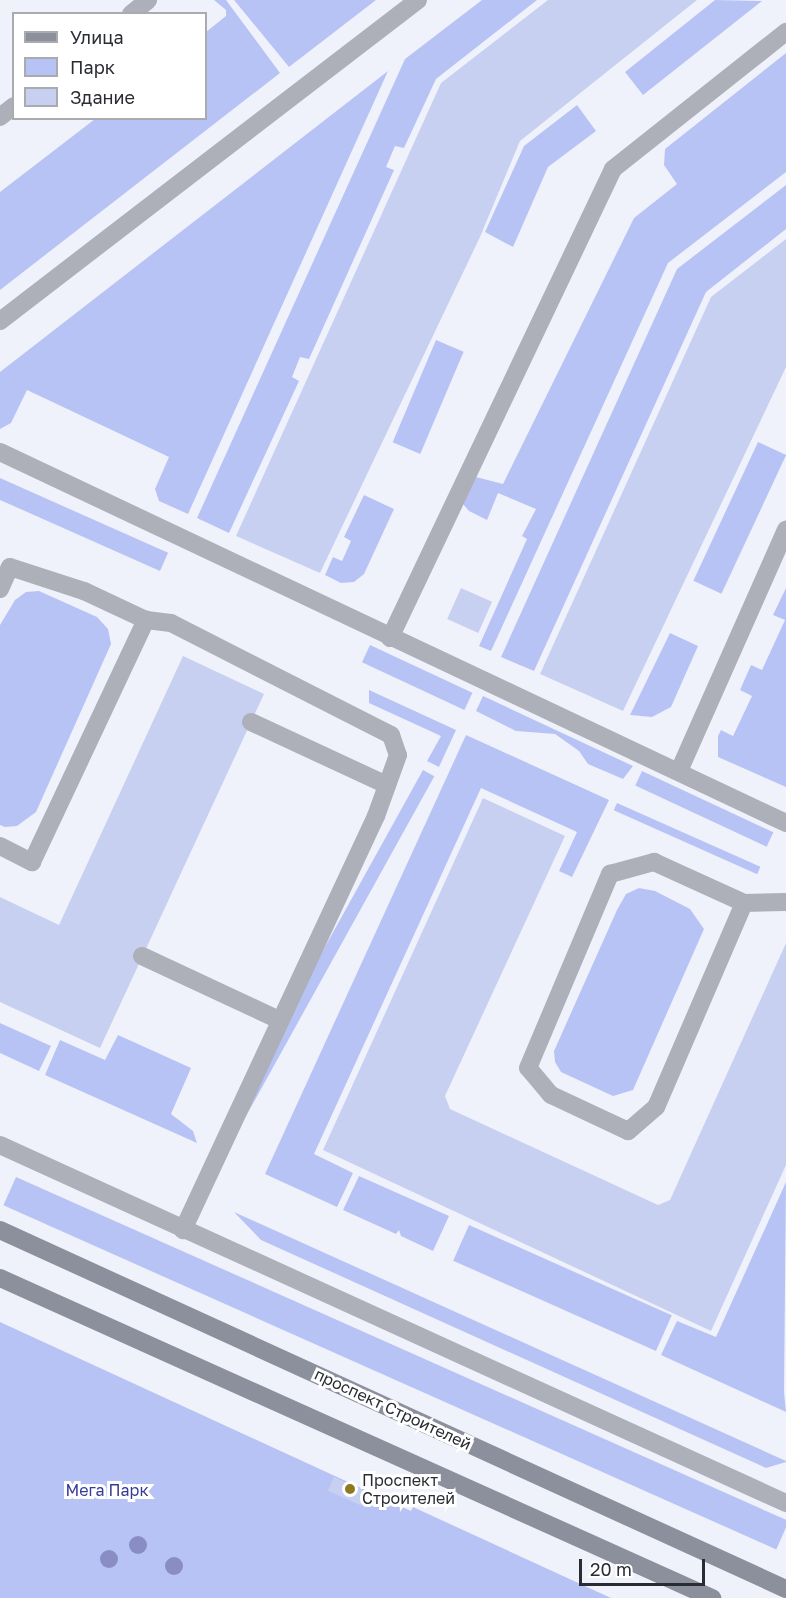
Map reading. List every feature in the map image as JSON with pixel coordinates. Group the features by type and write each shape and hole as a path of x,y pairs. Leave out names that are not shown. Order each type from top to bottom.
{"street":[{"path":"133,12 148,0"},
{"path":"0,321 418,0"},
{"path":"390,638 612,170 786,32"},
{"path":"0,117 12,108"},
{"path":"0,452 652,762 680,771 786,823"},
{"path":"680,771 786,530"},
{"path":"0,589 10,567 84,591 146,620 171,623 391,735 398,755 387,785 183,1230"},
{"path":"0,846 32,862 146,620"},
{"path":"251,722 387,785"},
{"path":"744,903 656,1107 628,1131 551,1095 528,1068 610,874 654,862 744,903 786,902"},
{"path":"142,956 279,1020"},
{"path":"0,1145 786,1503"},
{"name":"проспект Строителей","path":"0,1230 786,1588"},
{"path":"0,1278 712,1598"}],"green space":[{"path":"214,0 226,0 280,73 0,290 0,192 94,120 207,120 207,31 226,16 226,10"},
{"path":"234,0 376,0 289,67"},
{"path":"482,0 537,0 436,79 404,148 395,146 386,167 394,170 309,359 300,357 292,377 299,381 229,533 197,518 405,59"},
{"path":"715,0 762,1 643,95 625,72"},
{"path":"786,53 786,172 668,263 491,651 479,646 527,539 522,536 536,509 498,493 487,520 469,511 463,504 476,477 503,484 634,218 677,184 664,165 665,149"},
{"path":"388,71 188,514 159,501 155,489 169,457 27,390 11,423 0,429 0,372"},
{"path":"577,105 596,131 548,167 513,247 485,232 524,146"},
{"path":"786,185 786,229 706,292 534,671 501,657 677,269"},
{"path":"436,340 464,352 420,454 393,442"},
{"path":"758,442 786,455 721,594 693,581"},
{"path":"0,478 168,553 160,571 0,500"},
{"path":"364,495 394,509 364,574 354,582 341,583 325,575 333,557 342,561 351,541 344,537"},
{"path":"786,588 786,787 718,757 718,736 721,730 733,736 752,696 740,690 751,665 762,670 785,620 773,615"},
{"path":"39,591 97,617 108,629 111,644 36,812 17,826 5,827 0,825 0,625 15,600 26,592"},
{"path":"670,633 698,646 671,707 652,717 630,715"},
{"path":"370,645 472,693 464,710 362,662"},
{"path":"369,690 456,730 439,767 427,761 441,736 369,703"},
{"path":"483,696 633,766 623,779 588,764 579,751 555,734 516,731 476,711"},
{"path":"466,735 609,800 572,877 559,871 577,832 481,788 314,1154 353,1173 337,1207 265,1174"},
{"path":"423,770 434,776 225,1154 214,1148"},
{"path":"642,771 773,832 767,847 635,786"},
{"path":"617,803 760,867 757,874 614,810"},
{"path":"639,888 655,891 690,909 704,929 633,1090 613,1096 561,1072 555,1062 554,1051 617,910 626,894"},
{"path":"0,1023 51,1046 39,1071 0,1053"},
{"path":"118,1035 191,1068 171,1114 193,1131 197,1143 45,1075 60,1040 105,1060"},
{"path":"359,1176 449,1216 433,1251 401,1236 399,1230 396,1234 343,1210"},
{"path":"16,1177 786,1520 786,1528 776,1549 3,1205"},
{"path":"786,1182 784,1392 786,1412 661,1355 677,1321 716,1337"},
{"path":"234,1212 786,1462 766,1468 261,1240"},
{"path":"469,1225 672,1315 656,1351 453,1261"},
{"name":"Мега Парк","path":"0,1322 411,1511 413,1507 611,1598 0,1598"}],"building":[{"path":"548,0 697,0 520,141 480,237 320,573 236,536 441,83"},
{"path":"786,239 786,367 623,711 540,674 711,297"},
{"path":"461,588 492,602 478,633 447,619"},
{"path":"183,656 264,694 100,1048 0,1002 0,897 59,925"},
{"path":"483,798 565,836 445,1096 450,1109 658,1205 670,1200 786,943 786,1165 711,1331 323,1150"},
{"path":"334,1477 367,1492 361,1505 328,1491"}],"place":[{"name":"Проспект Строителей","path":"350,1489"}]}
